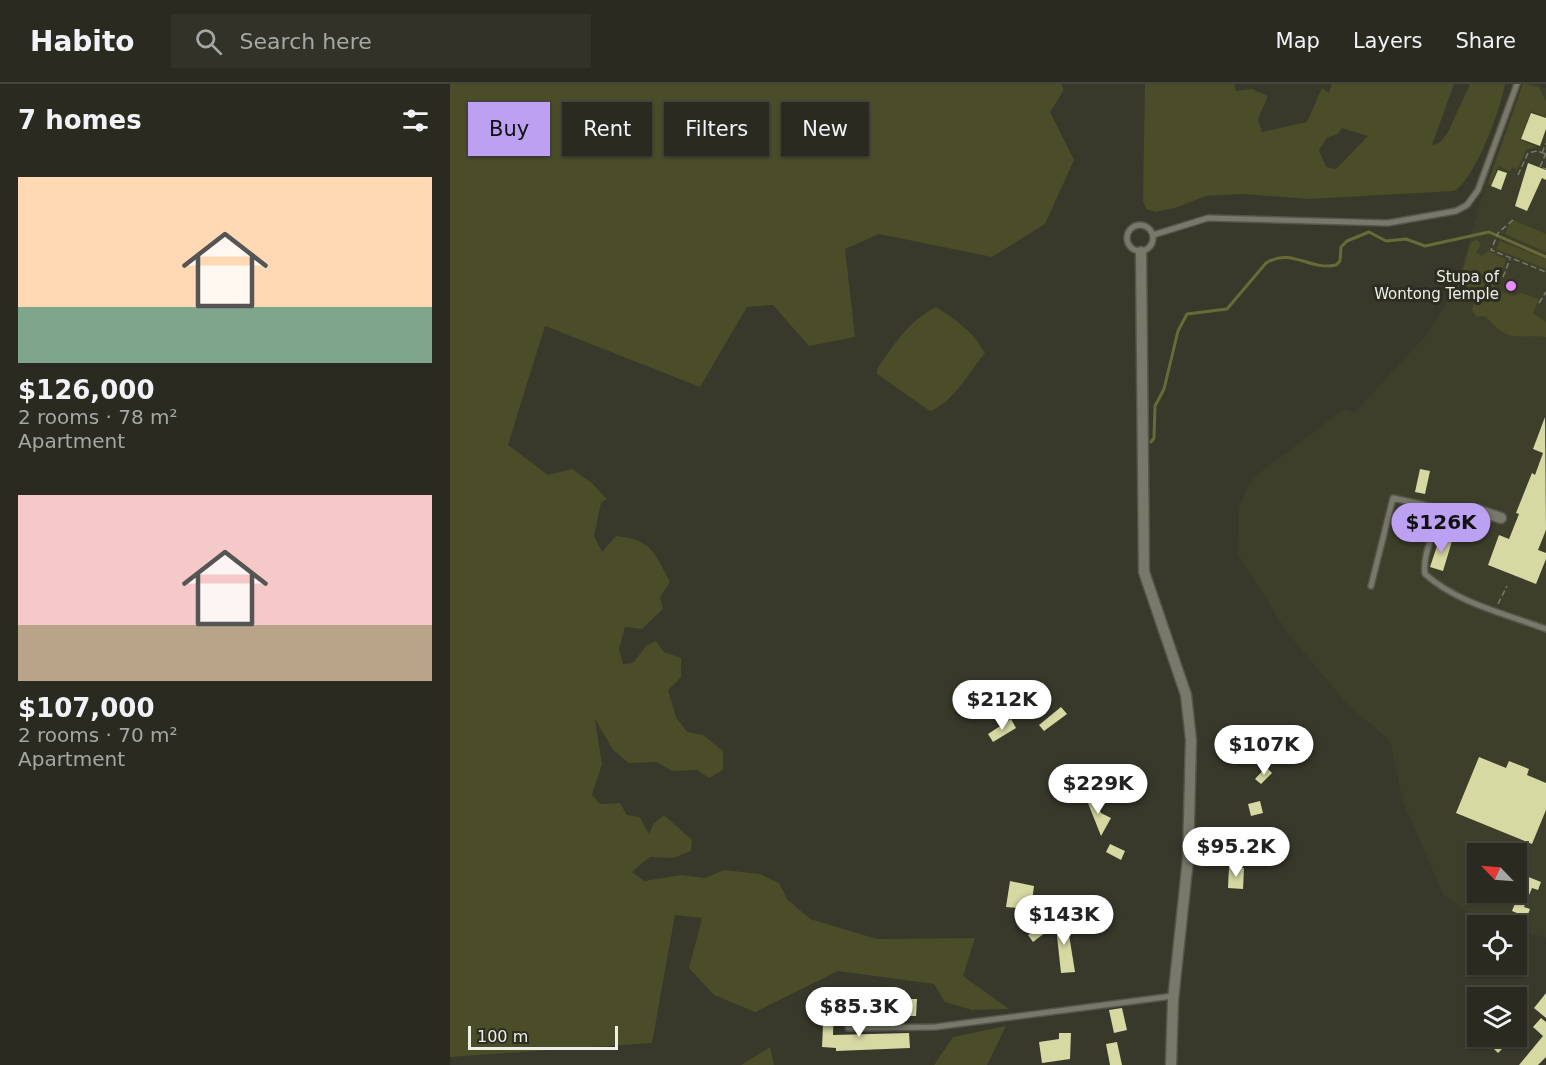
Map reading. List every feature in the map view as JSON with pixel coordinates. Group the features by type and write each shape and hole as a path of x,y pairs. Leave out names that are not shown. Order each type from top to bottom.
{"street":[{"path":"1141,252 1144,572 1186,695 1191,740 1188,859 1173,996 1171,1065"},
{"path":"1438,511 1477,510 1501,518"}],"lane":[{"path":"1153,235 1208,218 1388,223 1456,211 1467,204 1478,190 1517,84"},
{"path":"1139,225 1145,226 1153,235 1151,246 1141,252 1130,248 1127,236 1129,231 1139,225"},
{"path":"1371,586 1393,498 1434,507 1438,511 1424,566 1425,574 1438,585 1546,629"},
{"path":"848,1028 935,1028 1173,996"}],"path":[{"path":"1542,153 1546,144"},
{"path":"1518,175 1528,153 1546,153 1540,167 1546,169"},
{"path":"1514,220 1498,233 1491,250 1546,272"},
{"path":"1503,277 1510,258"},
{"path":"1539,303 1546,292"},
{"path":"1495,610 1507,586"}],"shaded area":[{"path":"1522,84 1535,84 1546,88 1546,938 1527,933 1527,915 1472,915 1443,894 1403,802 1390,741 1346,703 1289,635 1238,555 1239,507 1248,486 1258,474 1344,409 1354,413 1427,334 1455,289 1485,187"}],"green space":[{"path":"450,84 1061,84 1064,90 1050,112 1074,160 1045,224 992,257 879,234 845,249 855,337 809,346 773,305 747,307 700,387 545,326 508,445 548,475 572,469 592,483 607,499 601,503 594,536 602,552 616,536 637,540 645,544 656,555 670,582 660,597 663,609 642,629 625,627 619,649 623,664 633,663 646,646 656,641 664,652 681,658 681,677 668,690 676,717 687,732 703,735 723,751 723,770 709,778 697,770 672,771 657,762 629,763 613,750 595,719 602,764 592,795 600,804 620,803 627,815 640,817 649,834 654,823 664,815 692,840 691,851 673,858 650,857 632,872 644,881 681,875 705,878 724,870 760,874 779,883 787,899 810,919 877,939 975,938 963,976 1009,1009 972,1010 945,1002 934,984 838,971 755,1012 714,995 689,968 702,918 675,915 652,1043 450,1057"},
{"path":"1145,84 1234,84 1236,91 1252,89 1268,96 1258,119 1262,132 1307,122 1322,88 1329,93 1332,84 1454,84 1432,145 1439,143 1447,134 1470,84 1505,84 1493,126 1478,159 1462,184 1454,191 1309,199 1243,194 1206,196 1175,208 1155,212 1146,209 1143,201","holes":["1342,128 1368,136 1336,169 1326,167 1319,150 1327,138 1338,134"]},
{"path":"1523,84 1539,87 1546,101 1546,117 1531,111 1520,140 1537,147 1527,149 1517,169 1512,167 1510,171 1498,166 1490,185 1488,184"},
{"path":"1511,219 1546,234 1546,252 1505,234"},
{"path":"1477,240 1481,244 1476,253 1482,256 1488,251 1506,259 1503,268 1497,268 1492,281 1497,290 1513,296 1521,293 1539,299 1533,313 1546,322 1546,337 1507,334 1485,316 1477,317 1472,310 1475,300 1463,293 1459,283 1471,242"},
{"path":"1500,241 1546,259 1546,269 1496,249"},
{"path":"936,307 969,332 985,353 961,386 946,401 930,411 877,374 877,369 910,326"},
{"path":"1006,1026 987,1065 934,1065 953,1037"},
{"path":"770,1047 774,1065 741,1065"}],"building":[{"path":"1531,113 1546,118 1546,129 1540,146 1521,139"},
{"path":"1528,163 1546,170 1546,180 1542,178 1527,211 1515,206"},
{"path":"1498,170 1507,173 1501,190 1491,186"},
{"path":"1545,417 1546,530 1538,550 1546,553 1546,559 1536,584 1488,565 1499,535 1509,539 1519,514 1516,513 1532,473 1535,475 1543,453 1533,449"},
{"path":"1420,469 1430,471 1425,494 1415,492"},
{"path":"1440,537 1452,541 1443,571 1430,567"},
{"path":"1061,707 1067,714 1044,731 1039,725"},
{"path":"1011,719 1016,728 993,742 988,734"},
{"path":"1479,757 1506,768 1509,761 1529,769 1527,775 1546,783 1546,810 1532,844 1456,813"},
{"path":"1266,767 1272,773 1261,784 1255,779"},
{"path":"1094,795 1101,813 1111,818 1101,836 1086,798"},
{"path":"1260,801 1263,813 1251,816 1248,804"},
{"path":"1110,844 1125,851 1121,860 1106,852"},
{"path":"1229,867 1244,868 1243,889 1228,888"},
{"path":"1527,876 1541,882 1538,890 1532,888 1527,900"},
{"path":"1010,881 1034,886 1031,909 1006,907"},
{"path":"1515,903 1526,903 1524,907 1530,909 1527,917 1527,915 1512,911"},
{"path":"1066,916 1075,972 1061,973 1055,917"},
{"path":"1041,926 1046,932 1033,942 1028,935"},
{"path":"1546,993 1546,1018 1534,1008"},
{"path":"903,999 917,999 916,1016 903,1016"},
{"path":"824,1004 834,1005 833,1035 909,1033 910,1048 836,1051 836,1048 822,1047"},
{"path":"1122,1008 1127,1030 1114,1033 1109,1010"},
{"path":"1541,1018 1546,1022 1546,1057 1538,1065 1519,1065 1543,1036 1533,1027"},
{"path":"1059,1033 1071,1033 1070,1059 1042,1063 1039,1042 1059,1039"},
{"path":"1117,1042 1122,1065 1110,1065 1106,1044"},
{"path":"1492,1047 1504,1047 1498,1053"}],"waterway":[{"path":"1151,442 1154,438 1155,406 1164,389 1178,331 1187,314 1227,309 1266,263 1284,257 1317,265 1336,265 1340,261 1341,247 1347,241 1369,232 1386,241 1406,239 1425,246 1489,232 1546,257"}],"place":[{"name":"Stupa of Wontong Temple","path":"1511,286"}]}
